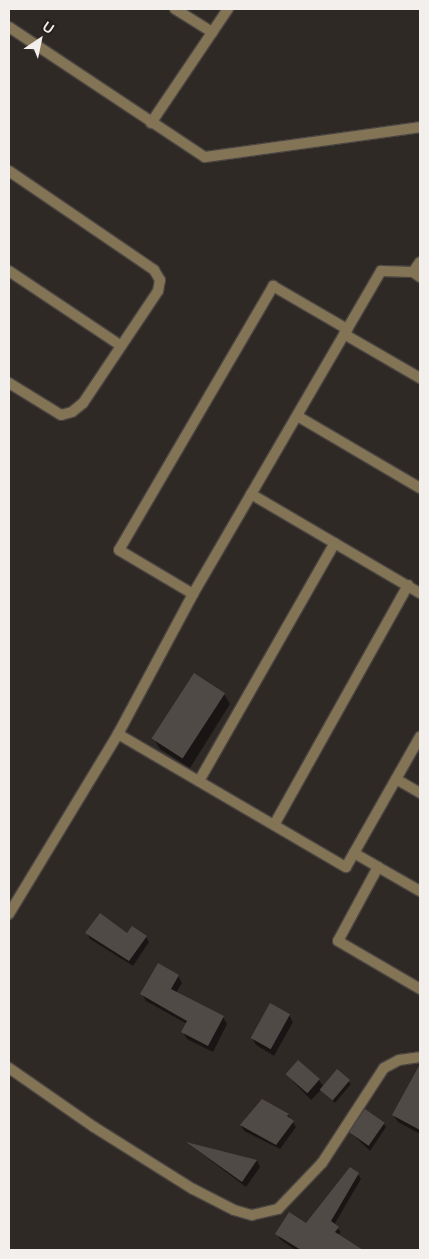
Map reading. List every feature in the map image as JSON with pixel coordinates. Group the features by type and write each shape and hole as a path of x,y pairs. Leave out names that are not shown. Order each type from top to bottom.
{"street":[{"path":"175,9 212,32"},
{"path":"151,123 228,9"},
{"path":"9,27 151,123 205,157 420,127"},
{"path":"9,170 158,274 158,291 120,345 83,404 67,415 45,407 9,383"},
{"path":"9,914 118,734 193,594 251,494 299,417 345,332 381,271 417,274 420,262"},
{"path":"9,271 120,345"},
{"path":"193,594 119,550 272,286 420,378"},
{"path":"299,417 420,488"},
{"path":"251,494 420,593"},
{"path":"199,781 335,543"},
{"path":"274,825 408,586"},
{"path":"118,734 346,867 420,737"},
{"path":"396,779 420,793"},
{"path":"354,853 420,891"},
{"path":"378,867 338,941 420,989"},
{"path":"9,1068 94,1127 193,1189 234,1210 252,1215 278,1209 322,1163 384,1068 399,1060 420,1057"}],"building":[{"path":"194,673 225,693 183,759 152,738"},
{"path":"100,913 127,933 132,926 147,936 129,961 85,933"},
{"path":"158,963 179,975 171,989 224,1016 208,1046 181,1032 187,1021 140,994"},
{"path":"270,1003 290,1014 271,1049 251,1038"},
{"path":"298,1060 320,1079 307,1093 286,1074"},
{"path":"420,1064 420,1130 392,1115"},
{"path":"337,1069 350,1080 333,1101 320,1090"},
{"path":"262,1099 289,1114 287,1116 294,1121 276,1145 240,1125"},
{"path":"365,1109 385,1123 369,1146 349,1132"},
{"path":"186,1142 257,1160 242,1182"},
{"path":"350,1167 359,1173 331,1221 339,1227 335,1232 363,1250 301,1250 275,1234 289,1212 306,1223"}]}
